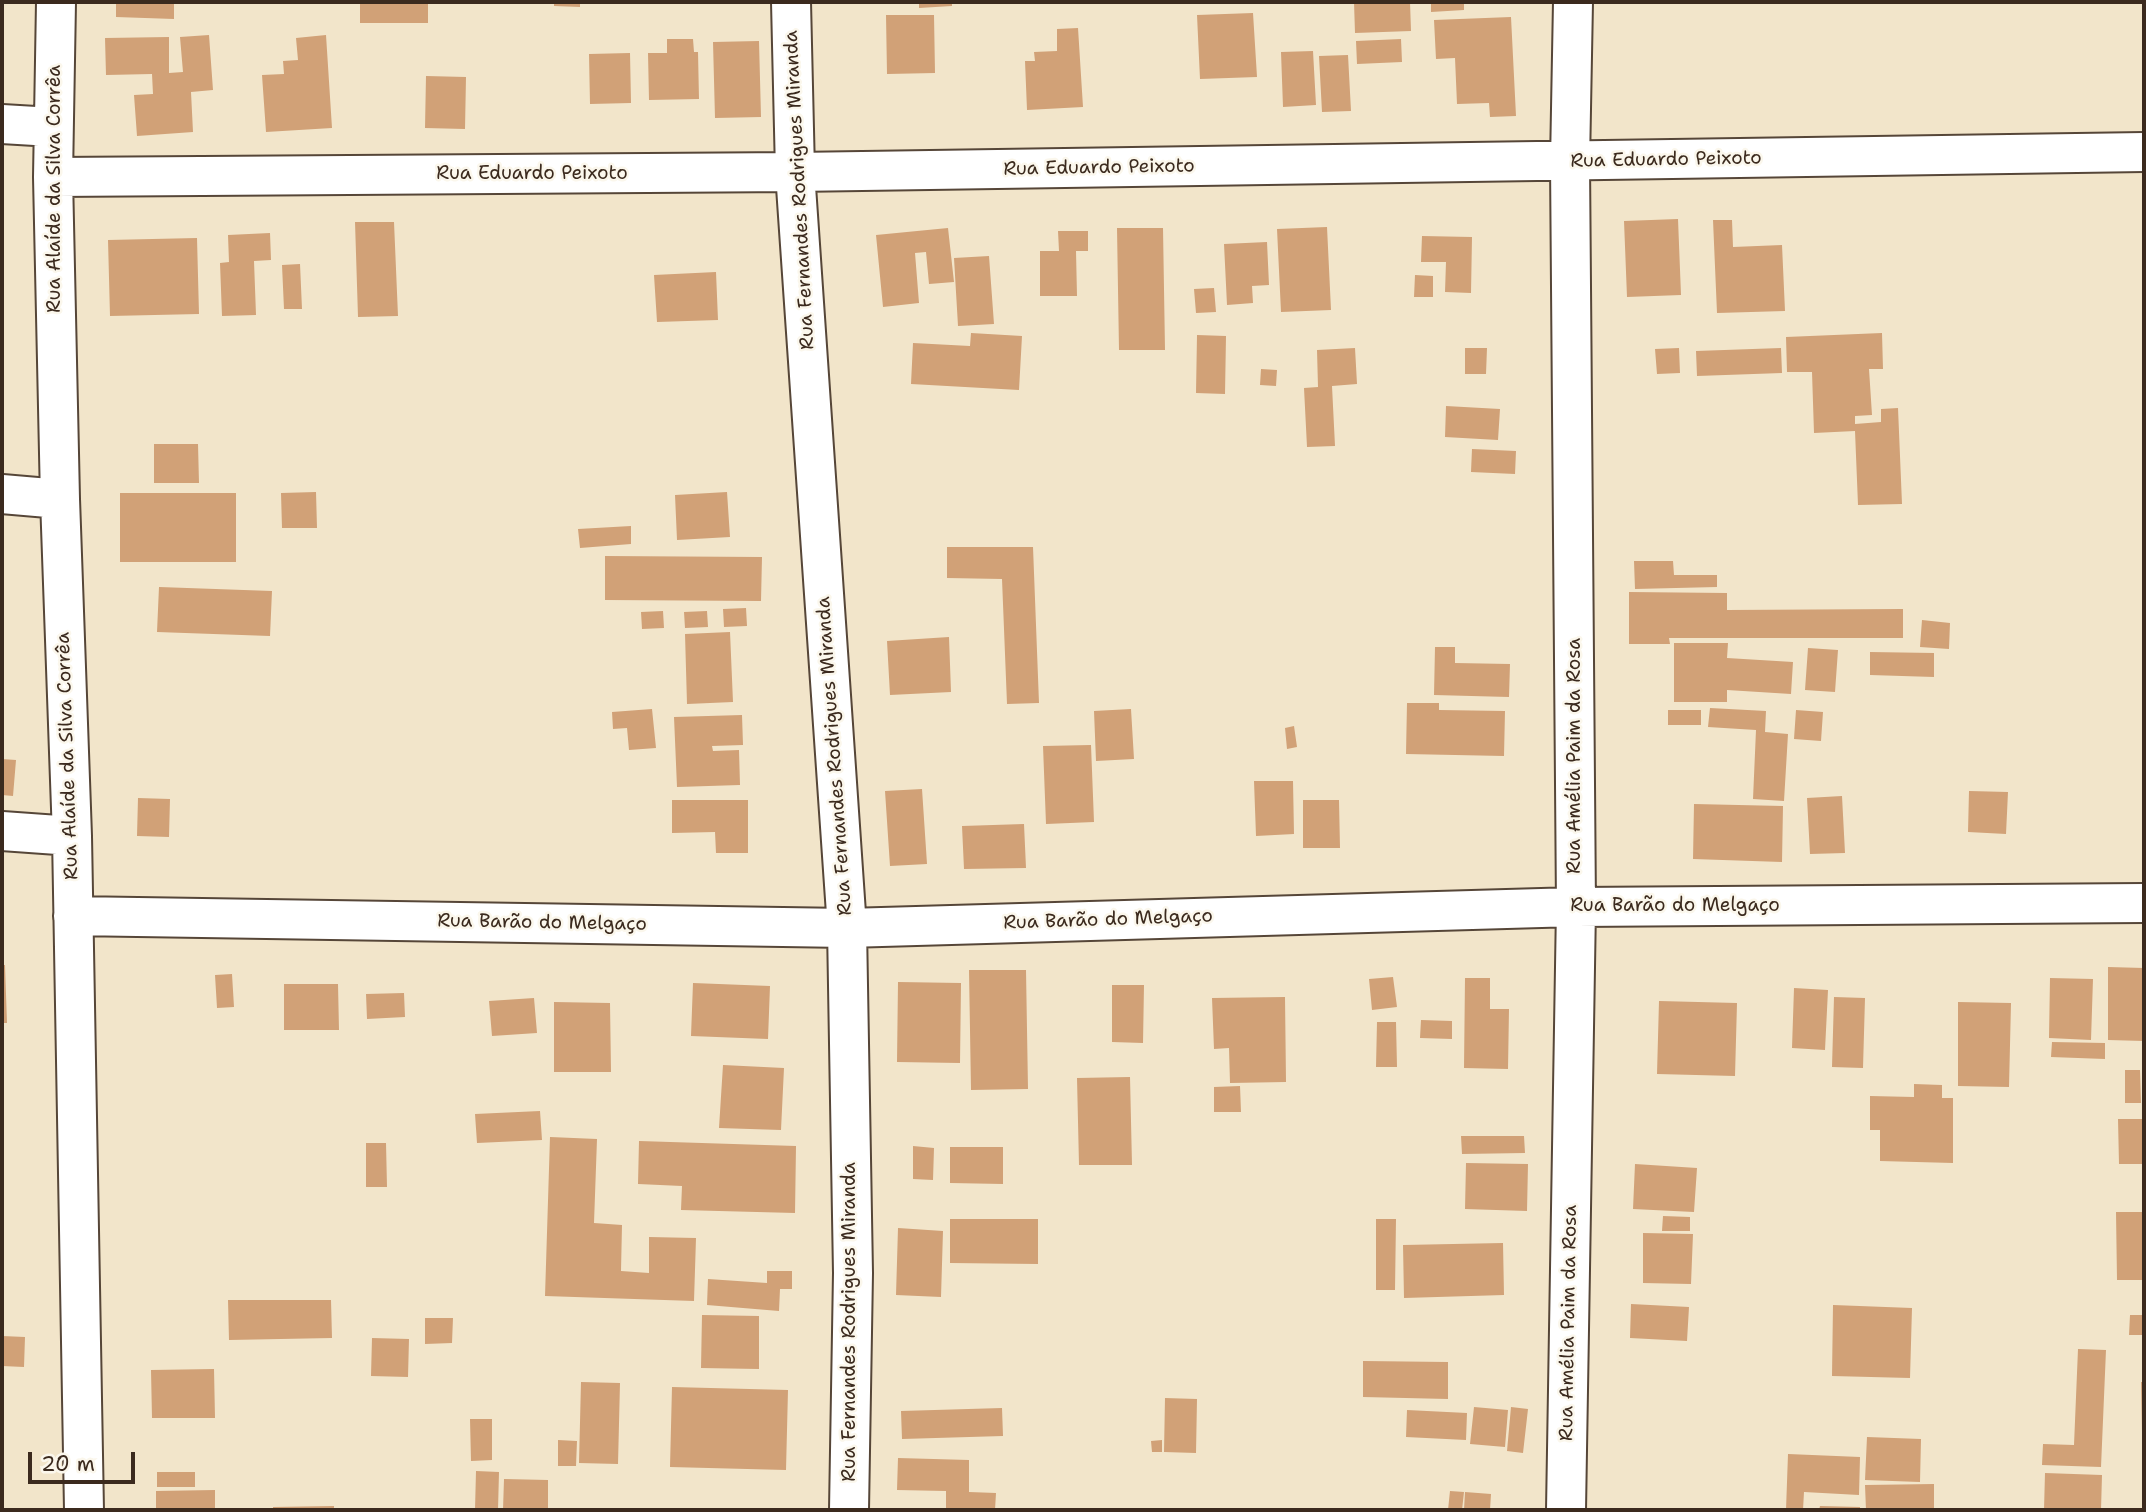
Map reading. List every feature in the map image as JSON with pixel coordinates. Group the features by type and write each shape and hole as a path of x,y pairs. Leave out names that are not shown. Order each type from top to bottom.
{"street":[{"name":"Rua Alaíde da Silva Corrêa","path":"56,2 52,127 60,499 72,836 84,1510"},
{"name":"Rua Fernandes Rodrigues Miranda","path":"791,2 795,172 847,928 853,1273 849,1510"},
{"name":"Rua Amélia Paim da Rosa","path":"1566,1510 1576,907 1570,162 1573,2"},
{"path":"2,124 52,127"},
{"name":"Rua Eduardo Peixoto","path":"53,177 795,172 2144,152"},
{"path":"2,495 60,499"},
{"path":"2,831 72,836"},
{"name":"Rua Barão do Melgaço","path":"73,916 847,928 1576,907 2144,903"}],"building":[{"path":"116,2 174,2 174,19 116,17"},
{"path":"360,2 428,2 428,23 360,23"},
{"path":"554,2 580,2 580,7 554,6"},
{"path":"919,2 952,2 952,6 919,8"},
{"path":"1354,2 1410,2 1411,31 1355,33"},
{"path":"1431,2 1464,2 1464,10 1431,12"},
{"path":"1253,13 1257,77 1200,79 1197,15"},
{"path":"886,15 934,15 935,73 887,74"},
{"path":"1511,17 1516,116 1490,117 1489,103 1457,104 1455,58 1436,59 1434,20"},
{"path":"1078,28 1083,107 1027,110 1025,61 1035,61 1034,52 1057,51 1057,29"},
{"path":"209,35 213,90 191,92 193,132 137,136 134,95 153,94 152,74 106,75 105,38 169,37 169,73 183,72 180,37"},
{"path":"326,35 332,128 266,132 262,75 284,74 283,61 298,60 296,38"},
{"path":"667,39 693,39 694,52 698,52 699,99 649,100 648,53 667,53"},
{"path":"1401,39 1402,62 1357,64 1356,41"},
{"path":"759,41 761,117 715,118 713,42"},
{"path":"1313,51 1316,105 1283,107 1281,52"},
{"path":"630,53 631,103 590,104 589,54"},
{"path":"1348,55 1351,111 1322,112 1319,56"},
{"path":"426,76 466,77 465,129 425,128"},
{"path":"1678,219 1681,295 1627,297 1624,221"},
{"path":"1713,220 1732,220 1733,247 1782,245 1785,311 1717,313"},
{"path":"355,222 394,222 398,316 358,317"},
{"path":"1327,227 1331,310 1281,312 1277,229"},
{"path":"948,228 954,282 929,284 926,252 915,253 919,303 883,307 876,235"},
{"path":"1117,228 1163,228 1165,350 1119,350"},
{"path":"1058,231 1088,231 1088,251 1076,251 1077,296 1040,296 1040,251 1059,251"},
{"path":"270,233 271,260 254,261 256,315 222,316 220,263 229,262 228,235"},
{"path":"1422,236 1472,237 1471,293 1445,292 1446,262 1421,262"},
{"path":"197,238 199,314 110,316 108,240"},
{"path":"1267,242 1269,285 1252,286 1253,303 1227,305 1224,244"},
{"path":"989,256 994,324 958,326 954,258"},
{"path":"300,264 302,309 284,309 282,265"},
{"path":"716,272 718,320 657,322 654,275"},
{"path":"1415,275 1433,276 1433,297 1414,297"},
{"path":"1214,288 1216,312 1196,313 1194,289"},
{"path":"971,333 1022,336 1019,390 911,384 913,343 970,346"},
{"path":"1882,333 1883,369 1869,369 1872,415 1855,416 1855,424 1881,422 1881,409 1898,408 1902,504 1858,505 1855,431 1814,433 1812,372 1787,372 1786,337"},
{"path":"1197,335 1226,336 1225,394 1196,393"},
{"path":"1355,348 1357,384 1332,386 1335,446 1307,447 1304,388 1318,387 1317,350"},
{"path":"1465,348 1487,348 1486,374 1465,374"},
{"path":"1679,348 1680,373 1657,374 1655,349"},
{"path":"1781,348 1782,373 1697,376 1696,351"},
{"path":"1261,369 1277,370 1276,386 1260,385"},
{"path":"1446,406 1500,409 1498,440 1445,437"},
{"path":"154,444 198,444 199,483 154,483"},
{"path":"1472,449 1516,451 1515,474 1471,472"},
{"path":"316,492 317,528 282,528 281,493"},
{"path":"727,492 730,537 677,540 675,495"},
{"path":"120,493 236,493 236,562 120,562"},
{"path":"631,526 631,544 580,548 578,529"},
{"path":"947,547 1033,547 1039,703 1007,704 1002,579 947,578"},
{"path":"605,556 762,557 761,601 605,600"},
{"path":"1634,561 1673,561 1674,575 1717,575 1717,587 1635,589"},
{"path":"159,587 272,591 270,636 157,632"},
{"path":"1629,592 1727,593 1727,610 1903,609 1903,638 1669,638 1670,644 1629,644"},
{"path":"746,608 747,626 724,627 723,609"},
{"path":"663,611 664,628 642,629 641,612"},
{"path":"707,611 708,627 685,628 684,612"},
{"path":"1922,620 1950,623 1949,649 1920,647"},
{"path":"730,632 733,702 687,704 685,634"},
{"path":"949,637 951,692 890,695 887,641"},
{"path":"1674,643 1728,643 1727,658 1793,662 1791,694 1727,690 1727,702 1674,702"},
{"path":"1435,647 1455,647 1455,663 1510,664 1509,697 1434,695"},
{"path":"1808,648 1838,650 1835,692 1805,690"},
{"path":"1870,652 1934,653 1934,677 1870,675"},
{"path":"1407,703 1439,703 1439,710 1505,711 1504,756 1406,754"},
{"path":"1710,708 1766,711 1765,732 1788,734 1784,801 1753,799 1756,730 1708,727"},
{"path":"652,709 656,748 629,750 627,728 613,729 612,712"},
{"path":"1131,709 1134,759 1096,761 1094,711"},
{"path":"1668,710 1701,710 1701,725 1668,725"},
{"path":"1796,710 1823,712 1821,741 1794,739"},
{"path":"742,715 743,745 712,746 713,751 739,750 740,785 677,787 674,717"},
{"path":"1294,726 1297,747 1287,749 1285,728"},
{"path":"1091,745 1094,822 1046,824 1043,746"},
{"path":"2,759 16,760 13,796 2,795"},
{"path":"1254,781 1293,781 1294,834 1256,836"},
{"path":"922,789 927,864 890,866 885,791"},
{"path":"1969,791 2008,792 2006,834 1968,832"},
{"path":"1842,796 1845,853 1810,854 1807,798"},
{"path":"138,798 170,799 169,837 137,836"},
{"path":"672,800 748,800 748,853 716,853 715,832 672,833"},
{"path":"1303,800 1339,800 1340,848 1303,848"},
{"path":"1694,804 1783,806 1782,862 1693,859"},
{"path":"1024,824 1026,868 964,869 962,826"},
{"path":"2,965 5,965 7,1023 2,1023"},
{"path":"2108,967 2144,968 2144,1041 2108,1040"},
{"path":"969,970 1026,970 1028,1089 971,1090"},
{"path":"232,974 234,1007 217,1008 215,975"},
{"path":"1393,977 1397,1007 1372,1010 1369,979"},
{"path":"1465,978 1490,978 1490,1009 1509,1009 1508,1069 1464,1068"},
{"path":"2050,978 2093,979 2091,1040 2049,1038"},
{"path":"898,982 961,983 960,1063 897,1062"},
{"path":"693,983 770,986 768,1039 691,1036"},
{"path":"284,984 338,984 339,1030 284,1030"},
{"path":"1112,985 1144,985 1143,1043 1112,1042"},
{"path":"1794,988 1828,990 1825,1050 1792,1048"},
{"path":"404,993 405,1017 367,1019 366,994"},
{"path":"1285,997 1286,1082 1230,1083 1229,1048 1214,1049 1212,998"},
{"path":"1834,997 1865,998 1863,1068 1832,1067"},
{"path":"534,998 537,1033 492,1036 489,1001"},
{"path":"1659,1001 1737,1003 1735,1076 1657,1074"},
{"path":"554,1002 610,1003 611,1072 554,1072"},
{"path":"1958,1002 2011,1003 2009,1087 1958,1086"},
{"path":"1421,1020 1452,1021 1452,1039 1420,1038"},
{"path":"1377,1022 1396,1022 1397,1067 1376,1067"},
{"path":"2052,1042 2105,1043 2105,1059 2051,1057"},
{"path":"723,1065 784,1068 781,1130 719,1128"},
{"path":"2125,1070 2140,1070 2141,1103 2125,1103"},
{"path":"1130,1077 1132,1165 1079,1165 1077,1078"},
{"path":"1914,1084 1942,1085 1942,1098 1953,1098 1953,1163 1880,1161 1880,1130 1870,1130 1870,1096 1914,1097"},
{"path":"1240,1086 1241,1112 1214,1112 1214,1087"},
{"path":"540,1111 542,1140 477,1143 475,1114"},
{"path":"2118,1119 2144,1119 2144,1164 2119,1164"},
{"path":"1461,1136 1524,1136 1525,1153 1462,1154"},
{"path":"550,1137 597,1139 594,1223 622,1225 621,1271 649,1273 649,1237 696,1238 694,1301 545,1296"},
{"path":"639,1141 796,1146 795,1213 681,1210 682,1186 638,1184"},
{"path":"366,1143 386,1143 387,1187 366,1187"},
{"path":"913,1146 934,1148 933,1180 913,1179"},
{"path":"950,1147 1003,1147 1003,1184 950,1183"},
{"path":"1466,1163 1528,1164 1527,1211 1465,1209"},
{"path":"1635,1164 1697,1168 1694,1212 1633,1209"},
{"path":"2116,1212 2144,1212 2144,1280 2117,1280"},
{"path":"1663,1216 1690,1217 1690,1231 1662,1231"},
{"path":"950,1219 1038,1219 1038,1264 950,1263"},
{"path":"1376,1219 1396,1219 1395,1290 1376,1290"},
{"path":"898,1228 943,1231 941,1297 896,1295"},
{"path":"1643,1233 1693,1234 1691,1284 1643,1283"},
{"path":"1503,1243 1504,1295 1404,1298 1403,1245"},
{"path":"767,1271 792,1271 792,1289 780,1289 779,1311 707,1305 708,1279 767,1283"},
{"path":"228,1300 331,1300 332,1338 229,1340"},
{"path":"1631,1304 1689,1307 1687,1341 1630,1338"},
{"path":"1833,1305 1912,1308 1910,1378 1832,1376"},
{"path":"702,1315 759,1316 759,1369 701,1368"},
{"path":"2130,1315 2144,1315 2144,1335 2129,1335"},
{"path":"425,1318 453,1318 452,1343 425,1344"},
{"path":"2,1336 25,1337 24,1367 2,1366"},
{"path":"372,1338 409,1339 408,1377 371,1376"},
{"path":"2078,1349 2106,1350 2101,1467 2042,1465 2043,1444 2074,1445"},
{"path":"1363,1361 1448,1362 1448,1399 1363,1397"},
{"path":"214,1369 215,1418 152,1418 151,1370"},
{"path":"581,1382 620,1383 618,1464 579,1463"},
{"path":"2141,1382 2144,1382 2144,1433 2142,1432"},
{"path":"672,1387 788,1390 786,1470 670,1467"},
{"path":"1165,1398 1197,1399 1196,1453 1164,1452"},
{"path":"1474,1407 1508,1410 1505,1447 1470,1444"},
{"path":"1511,1407 1528,1409 1523,1453 1507,1451"},
{"path":"1002,1408 1003,1436 902,1439 901,1411"},
{"path":"1407,1410 1467,1413 1466,1440 1406,1437"},
{"path":"470,1419 492,1419 492,1460 471,1461"},
{"path":"1867,1437 1921,1439 1920,1482 1865,1480"},
{"path":"558,1440 577,1441 576,1466 558,1466"},
{"path":"1162,1440 1162,1452 1152,1452 1151,1441"},
{"path":"1788,1454 1860,1457 1859,1495 1804,1492 1803,1510 1786,1510"},
{"path":"898,1458 969,1460 969,1492 996,1493 995,1510 946,1510 946,1491 897,1490"},
{"path":"476,1471 499,1472 498,1510 475,1510"},
{"path":"157,1472 195,1472 195,1487 157,1487"},
{"path":"2045,1473 2102,1475 2101,1510 2044,1510"},
{"path":"504,1479 548,1480 548,1510 503,1510"},
{"path":"1934,1484 1934,1510 1866,1510 1865,1485"},
{"path":"215,1490 215,1510 156,1510 156,1491"},
{"path":"1450,1491 1464,1492 1462,1510 1448,1510"},
{"path":"1465,1492 1491,1494 1490,1510 1464,1510"},
{"path":"334,1506 334,1510 273,1510 273,1507"},
{"path":"1820,1506 1860,1507 1860,1510 1819,1510"}]}
